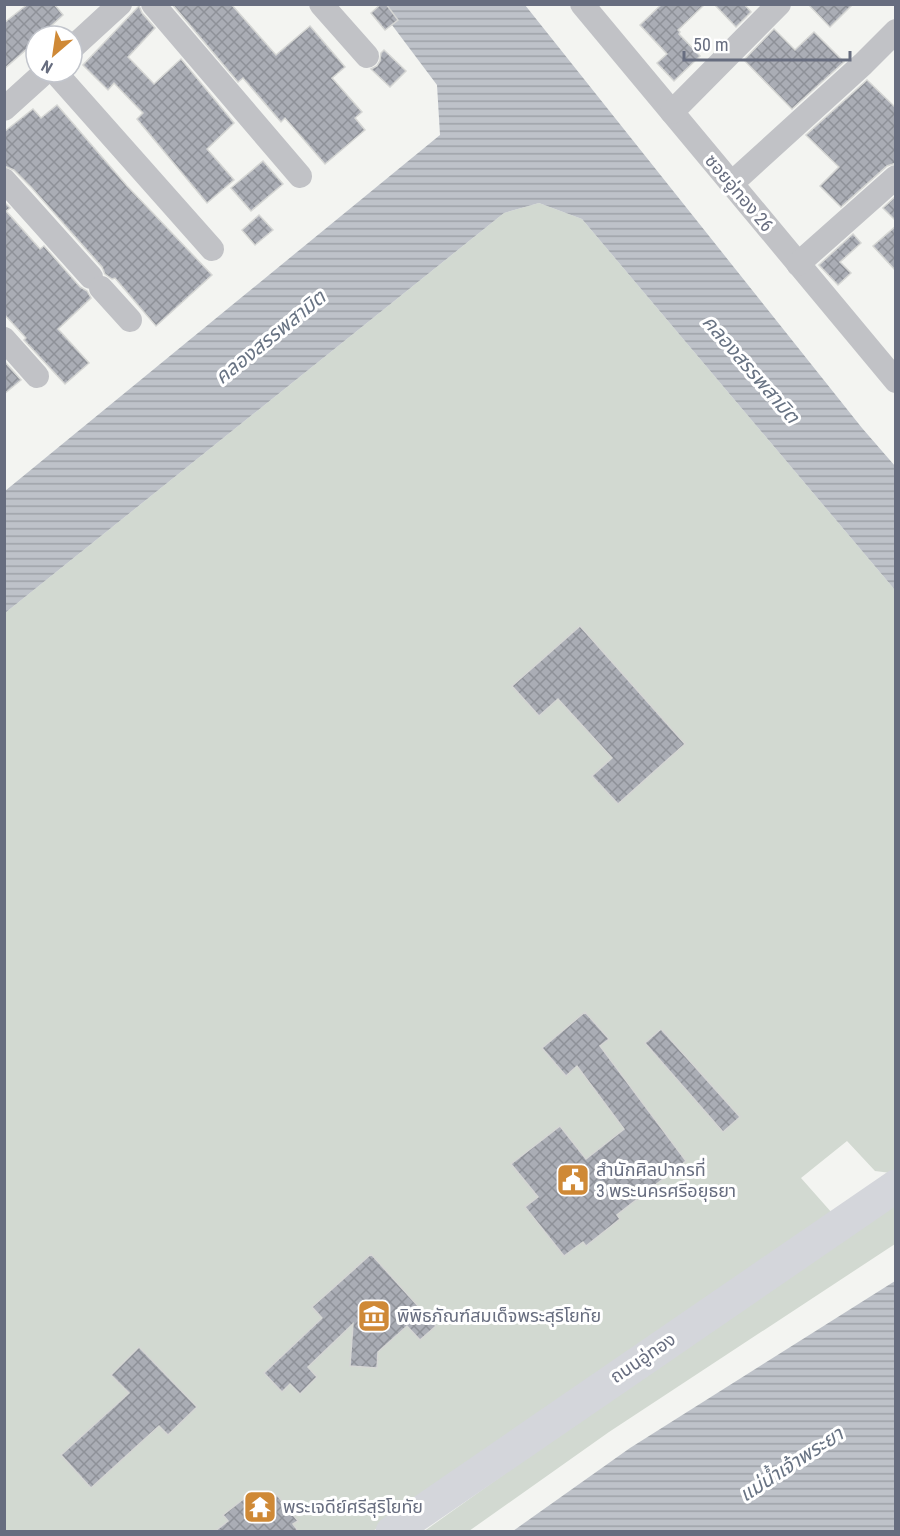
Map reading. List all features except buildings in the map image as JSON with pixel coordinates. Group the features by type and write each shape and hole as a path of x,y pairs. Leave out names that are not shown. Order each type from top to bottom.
{"main road":[{"name":"ถนนอู่ทอง","path":"392,1532 896,1186"}],"street":[{"path":"84,37 120,4"},
{"path":"153,4 300,176"},
{"path":"321,4 367,56"},
{"name":"ซอยอู่ทอง 26","path":"582,4 896,381"},
{"path":"672,112 779,4"},
{"path":"731,184 896,31"},
{"path":"4,108 31,84"},
{"path":"66,84 212,249"},
{"path":"798,264 896,177"},
{"path":"4,180 129,320"},
{"path":"4,339 37,376"}],"shaded area":[{"path":"539,203 582,219 895,590 895,1170 891,1173 875,1171 847,1141 801,1178 832,1213 373,1531 5,1532 5,613 504,213"},
{"path":"895,1204 895,1244 609,1432 469,1531 423,1532 594,1410"}],"water":[{"name":"คลองสรรพสามิต","path":"377,5 525,5 862,428 895,466 895,590 582,219 539,203 504,213 5,613 5,491 440,135 437,85"},
{"name":"แม่น้ำเจ้าพระยา","path":"895,1281 895,1531 513,1531 630,1448"}],"place":[{"name":"สำนักศิลปากรที่ 3 พระนครศรีอยุธยา","path":"573,1180"},
{"name":"พิพิธภัณฑ์สมเด็จพระสุริโยทัย","path":"374,1316"},
{"name":"พระเจดีย์ศรีสุริโยทัย","path":"260,1507"}]}
